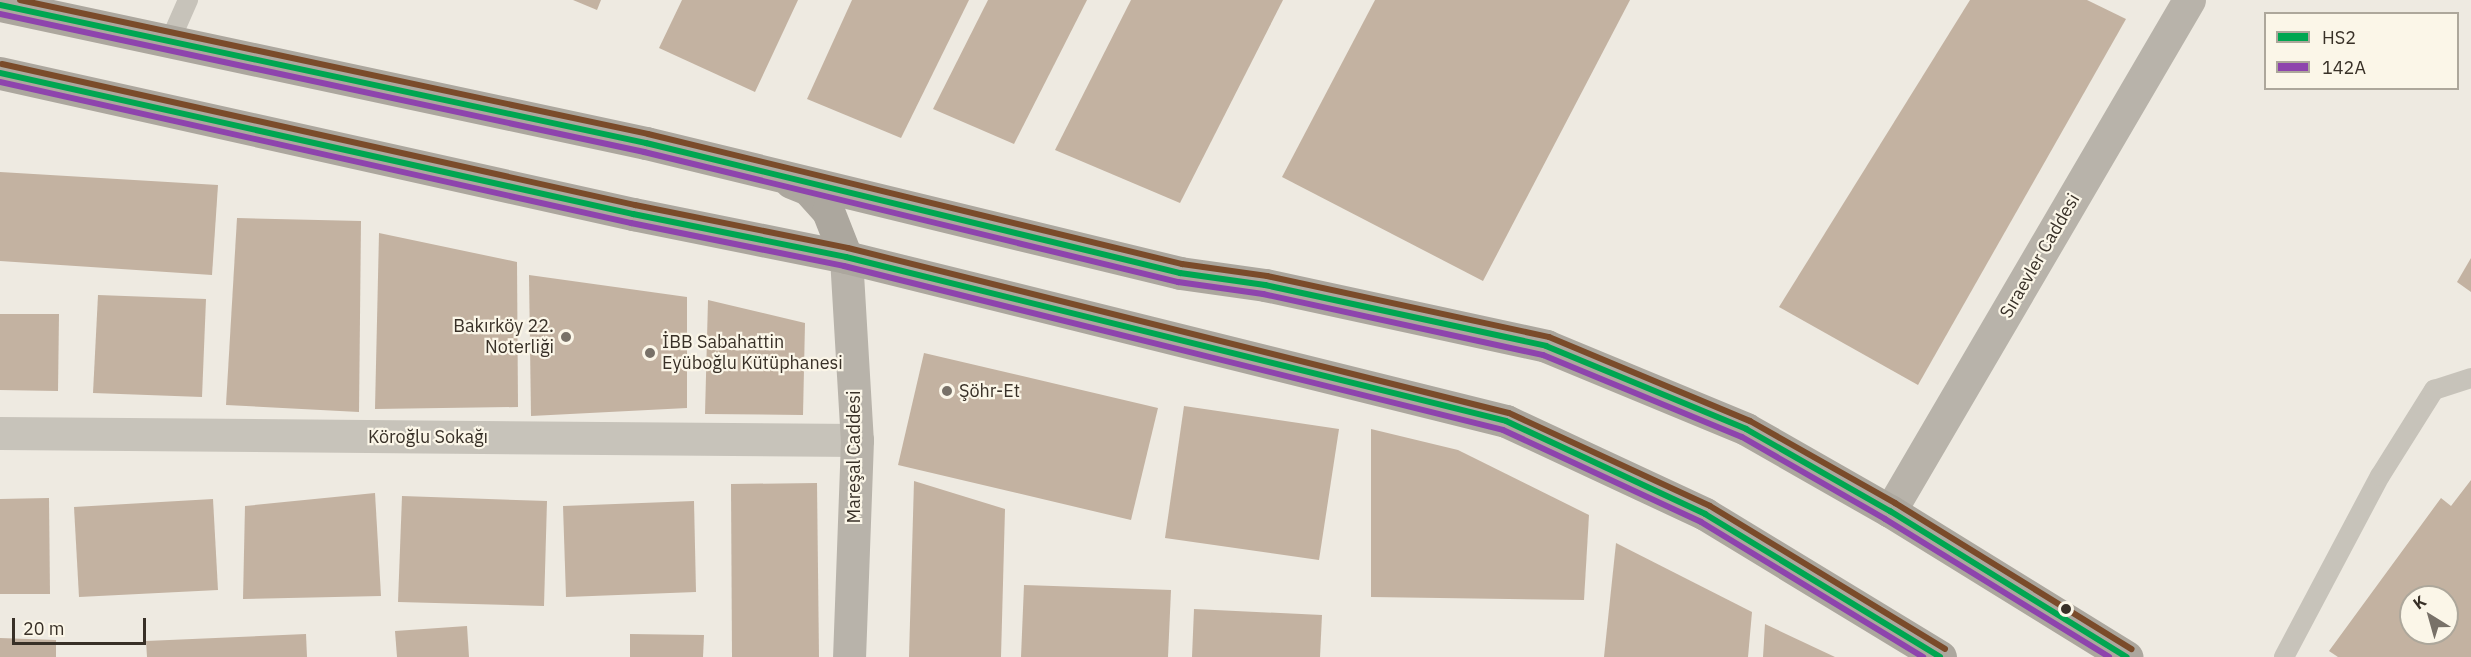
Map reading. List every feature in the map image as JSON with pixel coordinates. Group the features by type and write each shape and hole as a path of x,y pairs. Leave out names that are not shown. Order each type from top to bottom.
{"main road":[{"path":"0,5 765,171 1180,273 1265,285 1546,346 1746,429 1890,511 2126,657"},
{"path":"0,74 633,214 846,257 1506,421 1705,514 1940,657"},
{"path":"765,171 808,189 828,211 846,257"}],"street":[{"name":"Sıraevler Caddesi","path":"1890,511 2189,0"},
{"name":"Mareşal Caddesi","path":"846,257 857,440 849,657"},
{"name":"Köroğlu Sokağı","path":"0,433 857,440"}],"lane":[{"path":"170,41 188,0"},
{"path":"2284,657 2380,476 2434,390 2471,378"}],"building":[{"path":"573,0 601,0 597,10"},
{"path":"682,0 798,0 755,92 659,48"},
{"path":"852,0 969,0 901,138 807,99"},
{"path":"988,0 1087,0 1014,144 933,109"},
{"path":"1131,0 1283,0 1180,203 1055,150"},
{"path":"1375,0 1630,0 1483,281 1282,177"},
{"path":"1970,0 2087,0 2126,19 1918,385 1779,307"},
{"path":"0,172 218,185 212,275 0,261"},
{"path":"237,218 361,221 359,412 226,405"},
{"path":"379,233 517,262 518,407 375,409"},
{"path":"2471,258 2471,292 2457,282"},
{"path":"529,275 687,297 687,408 531,416"},
{"path":"98,295 206,299 202,397 93,393"},
{"path":"708,300 805,323 803,415 705,414"},
{"path":"0,314 59,314 58,391 0,390"},
{"path":"924,353 1158,408 1131,520 898,465"},
{"path":"1184,406 1339,429 1319,560 1165,538"},
{"path":"1371,429 1458,450 1589,515 1584,600 1371,597"},
{"path":"2471,480 2471,657 2338,657 2329,651 2441,498 2451,506"},
{"path":"914,481 1005,509 1001,657 909,657"},
{"path":"817,483 819,657 732,657 731,484"},
{"path":"375,493 381,596 243,599 245,506"},
{"path":"402,496 547,501 544,606 398,602"},
{"path":"49,498 50,594 0,594 0,499"},
{"path":"213,499 218,590 79,597 74,507"},
{"path":"694,501 696,592 566,597 563,506"},
{"path":"1616,543 1752,612 1748,657 1604,657"},
{"path":"1024,585 1171,590 1168,657 1021,657"},
{"path":"1194,609 1322,615 1320,657 1192,657"},
{"path":"1765,624 1835,657 1763,657"},
{"path":"467,626 469,657 397,657 395,631"},
{"path":"306,634 307,657 147,657 146,641"},
{"path":"630,634 704,635 703,657 630,657"},
{"path":"0,638 56,640 56,657 0,657"}],"transit line":[{"path":"20,0 648,134 1182,264 1267,276 1549,337 1750,421 1895,503 2131,649"},
{"name":"HS2","path":"0,5 646,143 1180,273 1265,285 1546,346 1746,429 1890,511 2126,657"},
{"name":"142A","path":"0,14 644,152 1178,282 1263,294 1543,355 1742,437 1885,519 2109,657"},
{"path":"2,64 635,205 848,248 1509,413 1710,506 1945,649"},
{"name":"HS2","path":"0,73 633,214 846,257 1506,421 1705,514 1940,657"},
{"name":"142A","path":"0,82 631,223 844,266 1503,430 1701,522 1923,657"}],"place":[{"name":"Bakırköy 22. Noterliği","path":"566,337"},
{"name":"İBB Sabahattin Eyüboğlu Kütüphanesi","path":"650,353"},
{"name":"Şöhr-Et","path":"947,391"}]}
